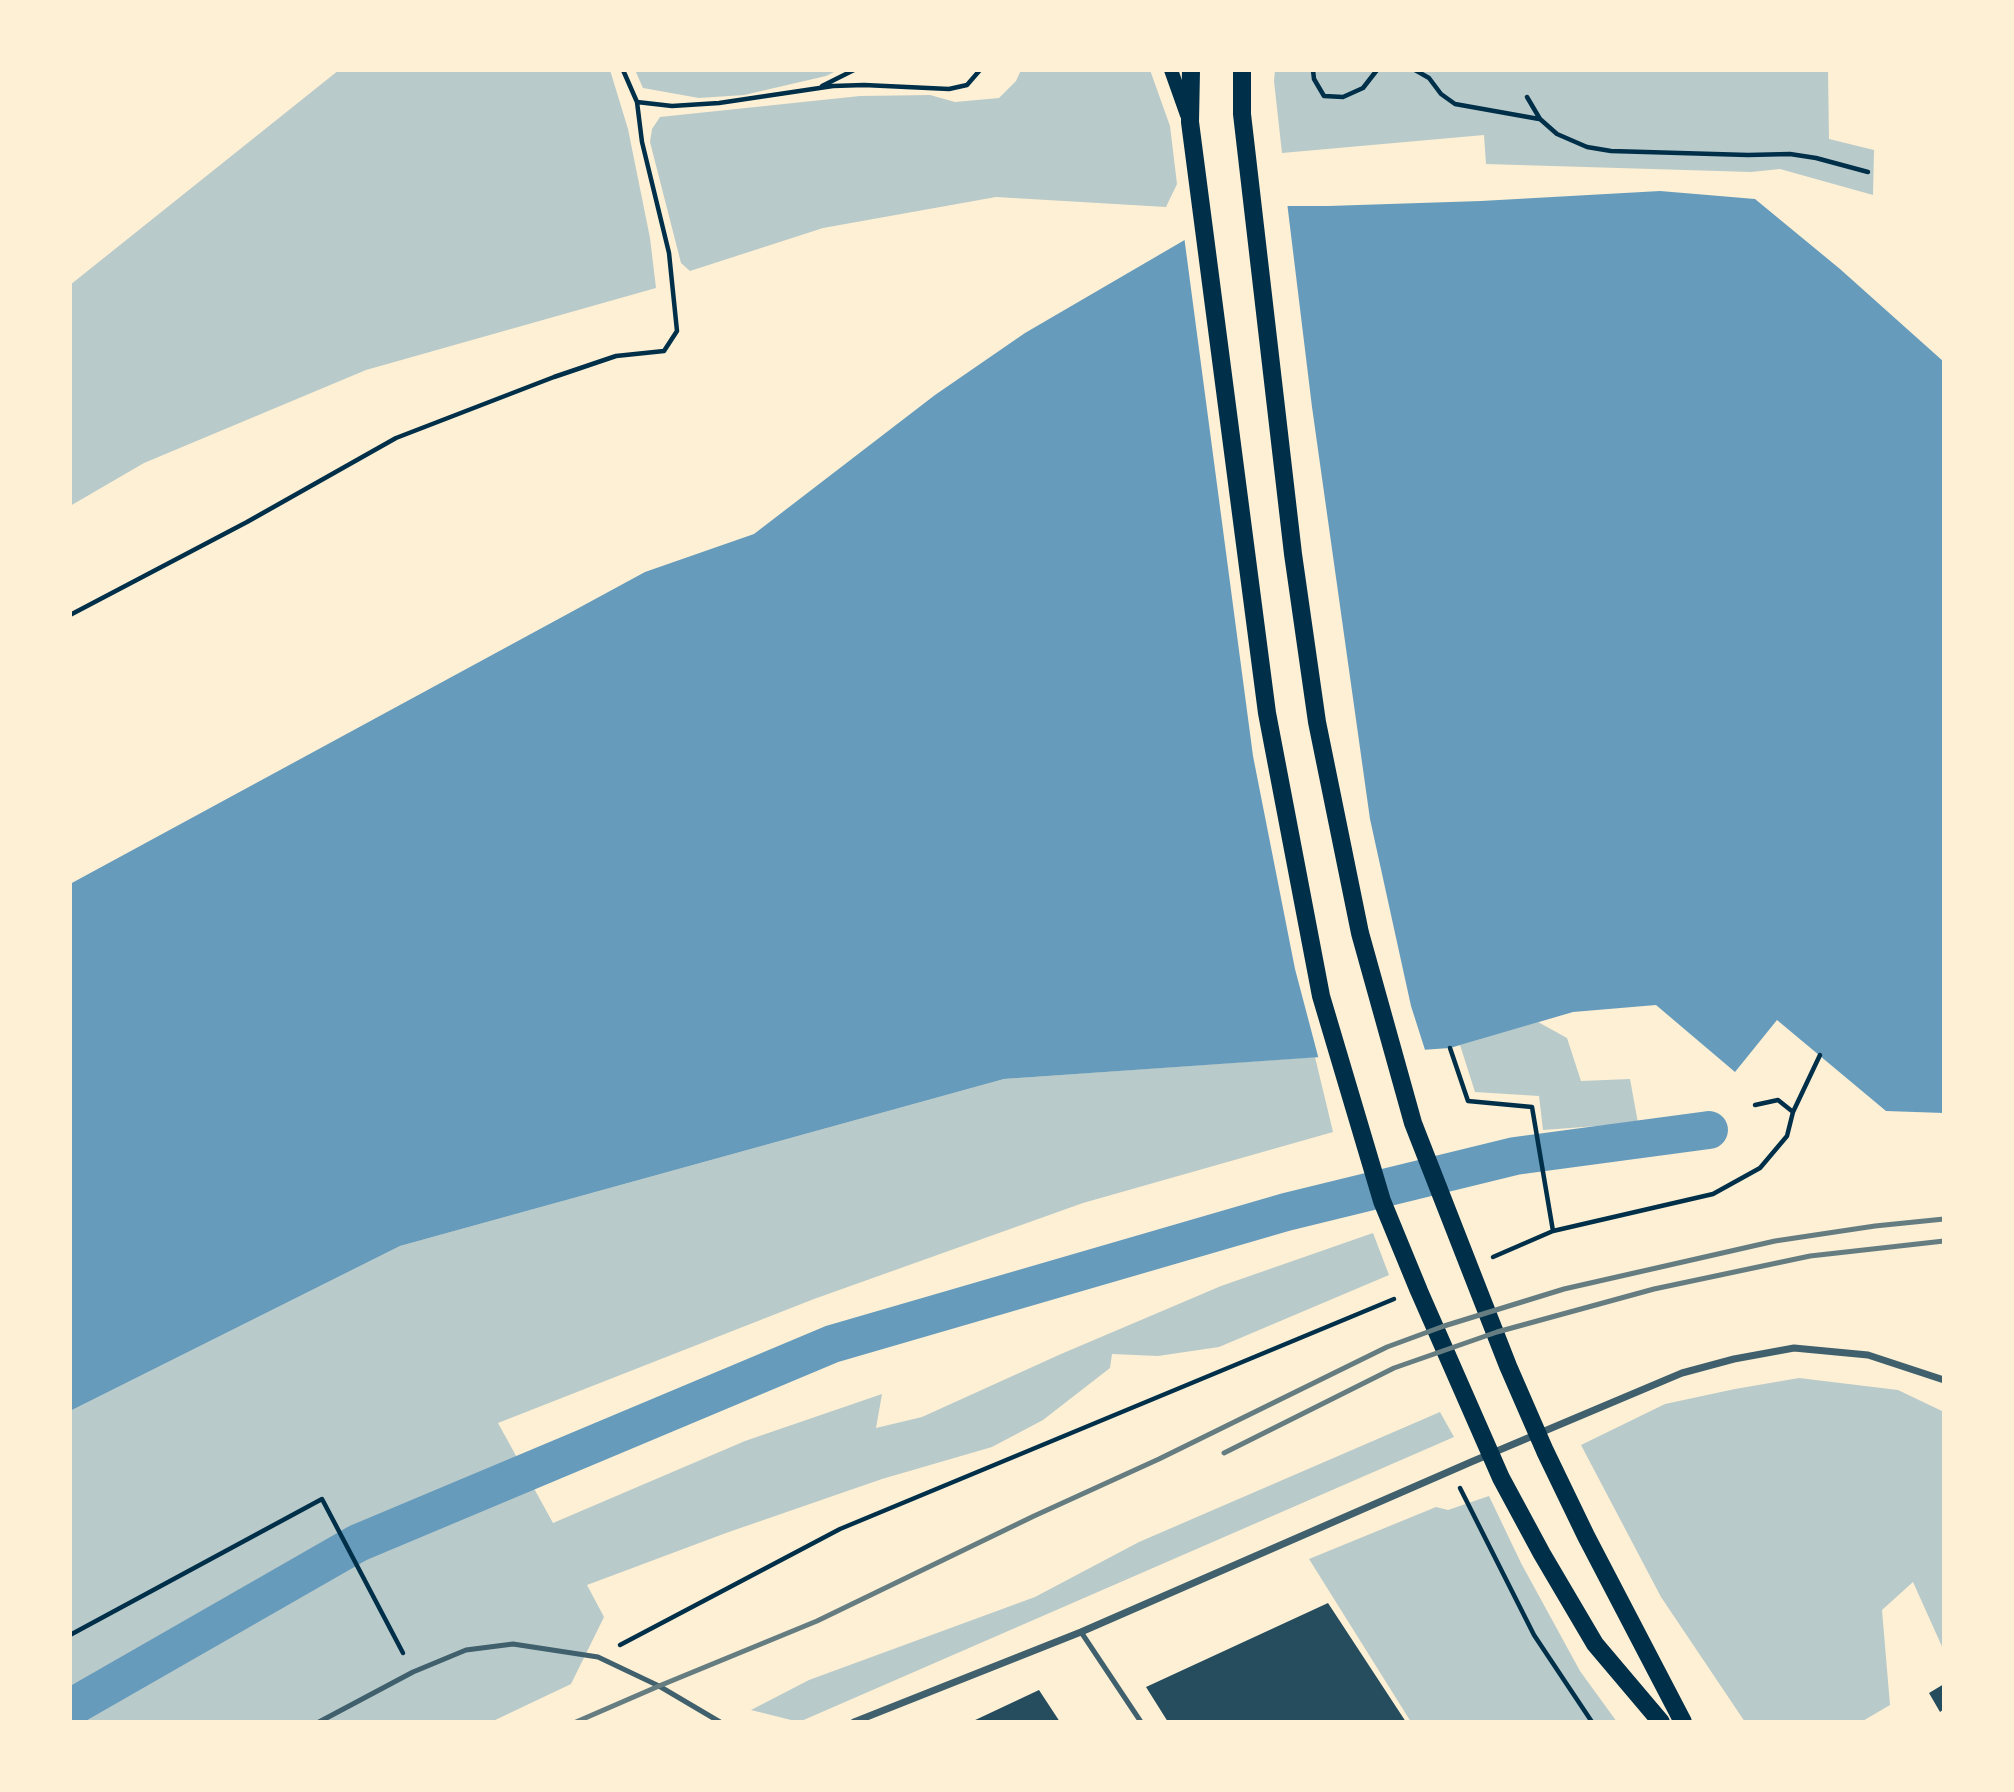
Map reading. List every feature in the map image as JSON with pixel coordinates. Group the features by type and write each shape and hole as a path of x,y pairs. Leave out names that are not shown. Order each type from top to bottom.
{"main road":[{"path":"1171,70 1190,122"},
{"path":"1191,70 1190,122 1267,713 1321,996 1382,1201 1502,1478 1542,1554 1595,1644 1661,1722"},
{"path":"1234,70 1242,114 1291,540 1317,722 1360,933 1413,1123 1508,1366 1586,1536 1683,1722"},
{"path":"1242,70 1242,114"}],"street":[{"path":"854,1722 1081,1632 1682,1373 1734,1359 1794,1348 1868,1355 1944,1380"}],"lane":[{"path":"1081,1632 1142,1722"},
{"path":"319,1722 413,1672 466,1650 513,1644 598,1657 659,1686 720,1722"}],"path":[{"path":"70,615 247,522 396,438 616,356 664,351 677,331 669,253 642,142 637,102 623,70"},
{"path":"811,90 854,70"},
{"path":"637,102 671,106 719,103 864,85 949,89 967,85 980,70"},
{"path":"1313,70 1314,79 1324,96 1343,97 1363,88 1377,70"},
{"path":"1415,70 1429,78 1441,94 1455,104 1540,119"},
{"path":"1527,97 1540,119 1557,134 1587,147 1611,151 1790,154 1868,172"},
{"path":"1450,1048 1468,1101 1532,1107 1553,1231"},
{"path":"1490,1258 1553,1231 1713,1194 1760,1168 1787,1136 1793,1112 1820,1055"},
{"path":"1755,1105 1777,1100 1793,1112"},
{"path":"598,1657 840,1530 1402,1295"},
{"path":"1452,1471 1535,1635 1592,1722"},
{"path":"70,1635 322,1499 413,1672"}],"shaded area":[{"path":"339,70 610,70 628,129 650,238 656,288 366,370 144,463 70,506 70,285"},
{"path":"635,70 838,70 826,76 744,95 699,98 643,88"},
{"path":"1021,70 1150,70 1170,126 1177,184 1166,207 996,197 823,228 690,271 681,263 650,142 652,129 660,117 860,96 930,95 955,102 999,98 1016,81"},
{"path":"1275,70 1828,70 1829,139 1874,150 1873,195 1780,169 1751,172 1486,164 1484,135 1282,153"},
{"path":"1538,1022 1567,1038 1581,1081 1630,1079 1638,1123 1543,1130 1539,1096 1475,1092 1460,1045"},
{"path":"1315,1057 1333,1132 1083,1203 814,1299 498,1423 553,1523 745,1441 882,1394 876,1428 922,1417 1221,1286 1373,1233 1389,1275 1219,1347 1158,1356 1112,1354 1110,1368 1043,1420 992,1447 882,1479 587,1585 604,1617 571,1684 491,1722 70,1722 70,1411 400,1246 1004,1079"},
{"path":"1799,1378 1898,1390 1944,1412 1944,1651 1913,1582 1882,1610 1890,1705 1861,1722 1745,1722 1661,1597 1581,1445 1665,1404"},
{"path":"1440,1412 1454,1437 799,1722 751,1710 809,1680 1035,1597 1139,1542"},
{"path":"1489,1496 1521,1563 1580,1671 1617,1722 1411,1722 1309,1559 1436,1507 1448,1510"}],"water":[{"path":"1660,191 1755,199 1840,269 1944,362 1944,1113 1886,1111 1777,1020 1735,1072 1656,1005 1573,1012 1450,1048 1004,1079 400,1246 70,1411 70,884 645,572 754,534 935,395 1025,333 1243,206 1481,201"}],"pier":[{"path":"1287,202 1312,407 1370,819 1411,1006 1426,1053 1319,1060 1295,969 1253,756 1184,236 1242,203"}],"building":[{"path":"1328,1603 1406,1722 1168,1722 1146,1687"},
{"path":"1944,1684 1944,1709 1940,1712 1929,1693"},
{"path":"1039,1690 1060,1722 971,1722"}],"waterway":[{"path":"70,1708 358,1543 832,1344 1286,1212 1515,1156 1709,1130"}],"railway":[{"path":"576,1722 817,1621 1159,1459 1387,1347 1444,1326 1564,1289 1775,1241 1944,1219"},
{"path":"1224,1453 1394,1368 1497,1332 1654,1289 1810,1256 1944,1241"}]}
